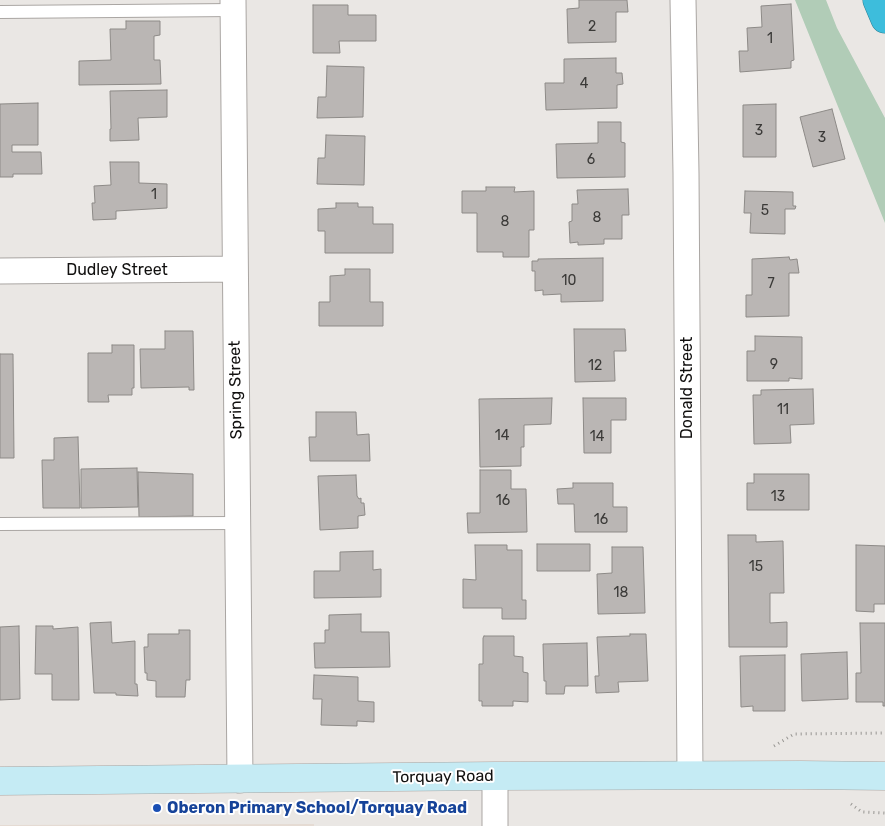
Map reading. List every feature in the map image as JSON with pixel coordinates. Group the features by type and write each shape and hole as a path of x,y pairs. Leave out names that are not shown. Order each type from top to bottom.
{"highway":[{"path":"877,0 885,19"}],"street":[{"name":"Donald Street","path":"683,0 690,776"},
{"name":"Spring Street","path":"233,5 240,780"},
{"name":"Dudley Street","path":"0,271 235,270"},
{"name":"Torquay Road","path":"0,781 495,776 885,776"},
{"path":"495,776 495,826"}],"lane":[{"path":"0,12 233,5"},
{"path":"0,524 238,522"}],"path":[{"path":"794,734 885,733"},
{"path":"862,812 885,813"}],"shaded area":[{"path":"314,824 314,826 0,826 0,825"}],"green space":[{"path":"795,0 826,0 837,28 885,118 885,223"}],"building":[{"path":"579,0 627,0 628,12 616,12 616,42 568,43 567,9 579,8"},
{"path":"791,4 794,60 791,61 791,68 740,72 739,51 748,51 747,28 762,27 761,6"},
{"path":"313,5 348,5 348,15 376,15 376,41 339,41 340,53 313,53"},
{"path":"126,21 160,21 160,35 154,36 154,60 160,60 161,84 79,85 79,61 111,60 110,29 126,29"},
{"path":"616,58 616,73 622,73 623,84 617,85 617,108 546,110 545,83 564,83 564,59"},
{"path":"327,66 364,67 363,117 317,118 318,97 326,97"},
{"path":"167,90 167,117 138,118 139,140 110,141 110,91"},
{"path":"38,103 38,145 12,145 12,152 41,152 42,174 13,174 13,177 0,177 0,104"},
{"path":"776,104 776,157 743,157 743,105"},
{"path":"832,109 845,159 813,167 800,117"},
{"path":"598,122 621,122 621,142 625,143 625,177 557,178 556,144 598,143"},
{"path":"326,135 365,136 364,185 317,184 318,158 325,158"},
{"path":"110,162 139,162 139,183 167,184 167,208 116,211 116,219 93,220 94,186 111,185"},
{"path":"486,187 515,187 514,192 534,191 534,230 529,230 529,257 503,257 503,252 477,252 477,213 462,213 462,191 486,191"},
{"path":"628,189 629,215 622,215 622,239 604,239 604,244 578,245 578,242 570,243 569,222 572,221 572,204 578,204 577,190"},
{"path":"745,191 793,192 793,206 796,206 795,209 785,209 785,234 750,233 751,213 744,213"},
{"path":"336,203 358,203 358,207 373,207 373,224 393,224 393,253 325,253 325,231 318,231 318,209 336,208"},
{"path":"789,257 790,260 797,259 799,273 789,273 789,316 746,317 746,295 752,295 752,259"},
{"path":"603,258 603,301 561,302 561,294 543,295 543,290 535,291 535,271 532,271 532,261 538,261 538,259"},
{"path":"345,269 370,269 370,302 383,302 383,326 319,326 319,302 330,302 330,276 345,275"},
{"path":"574,329 625,329 626,351 614,351 615,381 575,382"},
{"path":"165,331 193,331 194,390 189,390 189,387 141,388 140,349 165,349"},
{"path":"755,336 802,337 802,379 789,378 789,381 747,381 747,351 755,351"},
{"path":"112,345 134,345 134,388 132,388 132,395 108,395 109,402 88,402 88,353 112,353"},
{"path":"0,354 13,354 14,458 0,458"},
{"path":"813,389 814,424 790,425 791,443 754,444 753,395 761,395 761,390"},
{"path":"552,398 551,424 524,425 524,447 521,447 521,466 480,467 479,399"},
{"path":"583,398 626,398 626,420 611,420 611,453 584,453"},
{"path":"316,412 356,412 357,435 369,434 370,461 310,461 309,437 316,437"},
{"path":"78,437 80,508 43,508 42,460 54,460 54,438"},
{"path":"137,468 138,507 81,508 81,469"},
{"path":"480,470 511,470 511,489 526,489 527,532 468,533 467,513 480,513"},
{"path":"138,472 193,474 193,516 139,517"},
{"path":"754,474 809,474 809,510 747,510 747,483 754,483"},
{"path":"356,475 357,496 359,499 361,498 361,503 364,503 365,515 358,516 358,528 320,530 318,476"},
{"path":"573,483 613,483 613,507 627,507 627,532 575,532 574,504 558,504 557,489 573,488"},
{"path":"728,535 756,535 756,542 783,541 784,593 770,593 770,623 787,622 787,647 729,647"},
{"path":"537,544 590,544 590,571 537,571"},
{"path":"475,545 507,545 507,550 522,550 522,600 526,600 526,619 502,619 502,608 463,608 463,579 476,580"},
{"path":"856,545 885,546 885,604 874,604 874,612 856,611"},
{"path":"612,547 643,547 645,613 598,614 597,574 612,573"},
{"path":"373,551 373,570 381,569 381,597 314,598 314,571 340,571 340,552"},
{"path":"361,614 361,632 389,632 390,667 315,668 314,643 325,643 325,630 329,630 329,615"},
{"path":"111,622 112,643 135,641 135,684 137,684 138,696 94,693 90,623"},
{"path":"860,623 885,623 885,706 883,706 883,702 856,702 856,673 861,673"},
{"path":"19,626 20,699 0,700 0,627"},
{"path":"36,626 53,626 53,629 78,627 79,700 52,700 52,674 35,674"},
{"path":"179,630 190,630 190,680 186,680 185,697 156,697 156,681 147,680 147,673 145,673 144,647 148,647 148,634 179,634"},
{"path":"630,634 646,634 648,681 618,682 619,692 596,693 595,676 599,676 597,637 630,636"},
{"path":"484,636 514,636 514,656 523,657 523,672 528,673 528,702 513,701 513,706 482,706 482,701 479,701 479,664 483,664"},
{"path":"587,643 588,686 565,686 564,694 546,694 543,644"},
{"path":"847,652 848,699 802,701 801,654"},
{"path":"785,655 785,711 753,711 753,706 741,707 740,656"},
{"path":"314,675 358,677 358,701 374,702 374,722 357,721 357,726 321,725 322,699 313,699"}],"place":[{"name":"Oberon Primary School/Torquay Road","path":"157,808"}]}
